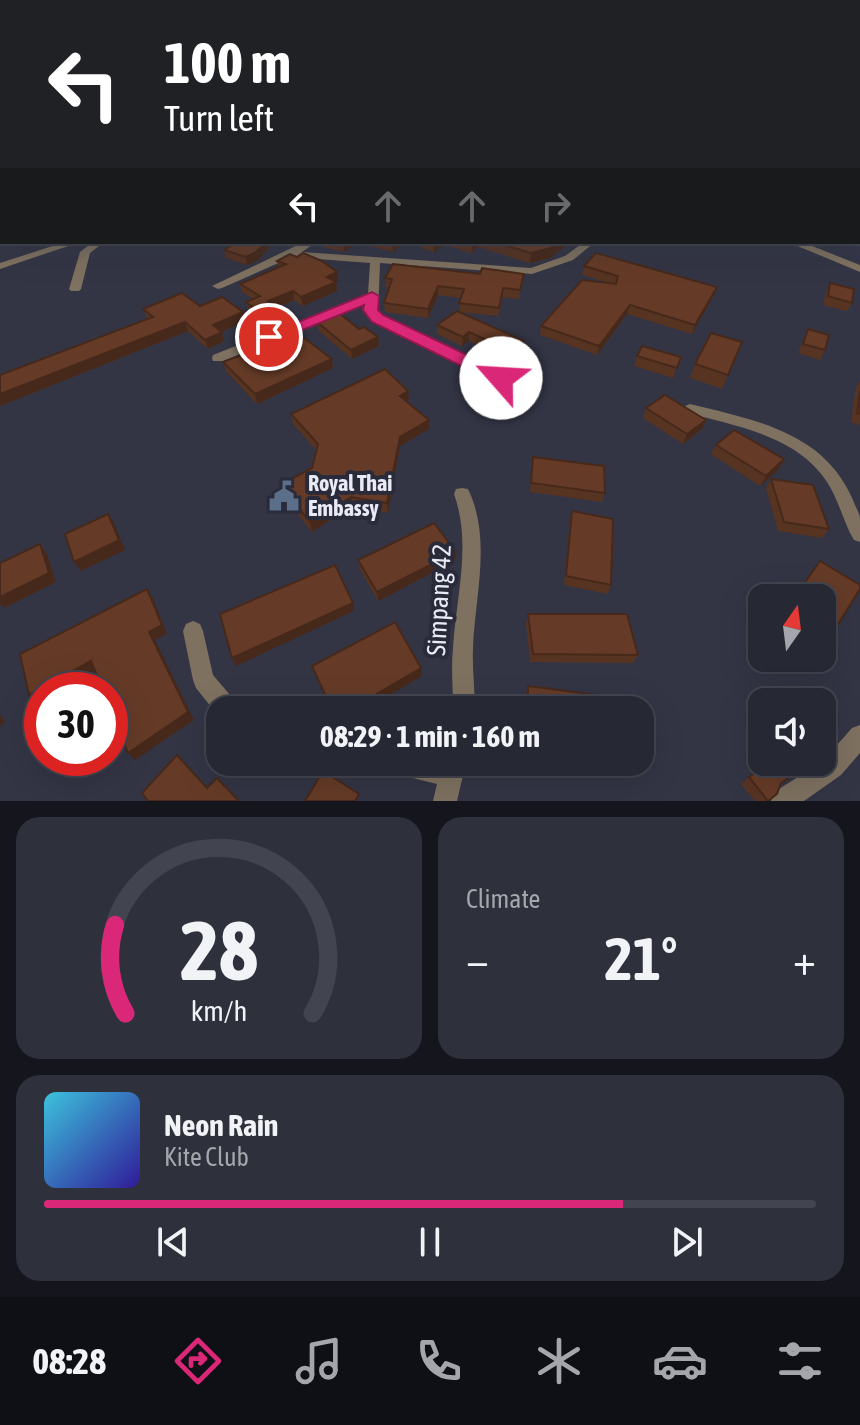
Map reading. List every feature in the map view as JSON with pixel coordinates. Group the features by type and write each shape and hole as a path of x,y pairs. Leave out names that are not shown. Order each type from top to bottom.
{"street":[{"path":"0,266 69,244"},
{"path":"75,289 85,252 96,244"},
{"path":"218,286 308,244"},
{"path":"291,254 532,271 569,258 587,244"},
{"path":"816,246 860,269"},
{"path":"375,261 371,310 377,319 501,378"},
{"path":"218,358 372,296"},
{"path":"690,409 768,432 813,456 831,474 860,535"},
{"name":"Simpang 42","path":"462,494 468,504 471,541 463,651 464,696"},
{"path":"193,631 204,680 217,696"},
{"path":"783,801 833,767 860,736"},
{"path":"445,801 451,776"}],"building":[{"path":"234,244 264,244 246,257 224,250"},
{"path":"502,244 557,244 531,253"},
{"path":"303,253 337,272 327,277 336,282 301,297 293,291 268,301 277,308 262,314 246,302 260,296 240,284 286,264 277,261 290,254 297,257"},
{"path":"596,253 717,287 695,325 630,305 599,346 541,326 582,280 616,284 618,276 584,266"},
{"path":"393,264 480,274 482,268 524,274 520,290 503,288 499,308 459,303 464,289 438,286 428,309 384,303 392,279 385,278"},
{"path":"830,283 854,289 852,303 828,296"},
{"path":"182,293 200,306 222,297 243,312 213,325 222,332 205,340 185,322 0,394 0,375 153,317 143,309"},
{"path":"457,311 524,341 507,356 488,347 493,343 469,332 463,337 437,325"},
{"path":"339,313 359,329 364,327 378,337 351,350 317,322"},
{"path":"808,329 829,335 825,350 803,344"},
{"path":"295,331 332,359 255,394 223,362 256,350"},
{"path":"711,333 742,342 728,375 695,364"},
{"path":"642,346 681,357 677,368 637,356"},
{"path":"385,369 408,391 400,396 429,420 400,437 387,503 351,497 310,522 280,485 312,468 318,444 291,414"},
{"path":"665,395 706,420 687,434 646,408"},
{"path":"734,430 784,459 766,476 716,445"},
{"path":"533,457 604,466 605,493 531,483"},
{"path":"771,479 813,485 829,529 784,522"},
{"path":"572,511 613,519 611,585 566,576"},
{"path":"108,514 119,540 74,562 65,534"},
{"path":"434,523 456,552 377,592 358,560"},
{"path":"40,544 49,573 0,597 0,563"},
{"path":"820,561 860,585 860,589 837,626 836,584 804,584"},
{"path":"335,565 353,603 232,658 220,614"},
{"path":"147,589 162,625 149,632 188,712 128,753 128,672 96,672 91,661 71,672 24,672 20,654"},
{"path":"528,614 627,614 638,655 533,654"},
{"path":"395,622 421,668 373,696 326,696 312,666"},
{"path":"528,686 605,696 528,696"},
{"path":"177,755 207,788 217,778 239,801 148,801 142,793"},
{"path":"320,776 331,776 359,794 355,801 305,801"},
{"path":"792,776 781,783 777,794 768,801 749,777"}],"place":[{"name":"Royal Thai Embassy","path":"284,496"}],"route":[{"path":"269,337 372,296 371,310 377,319 501,378"}]}
